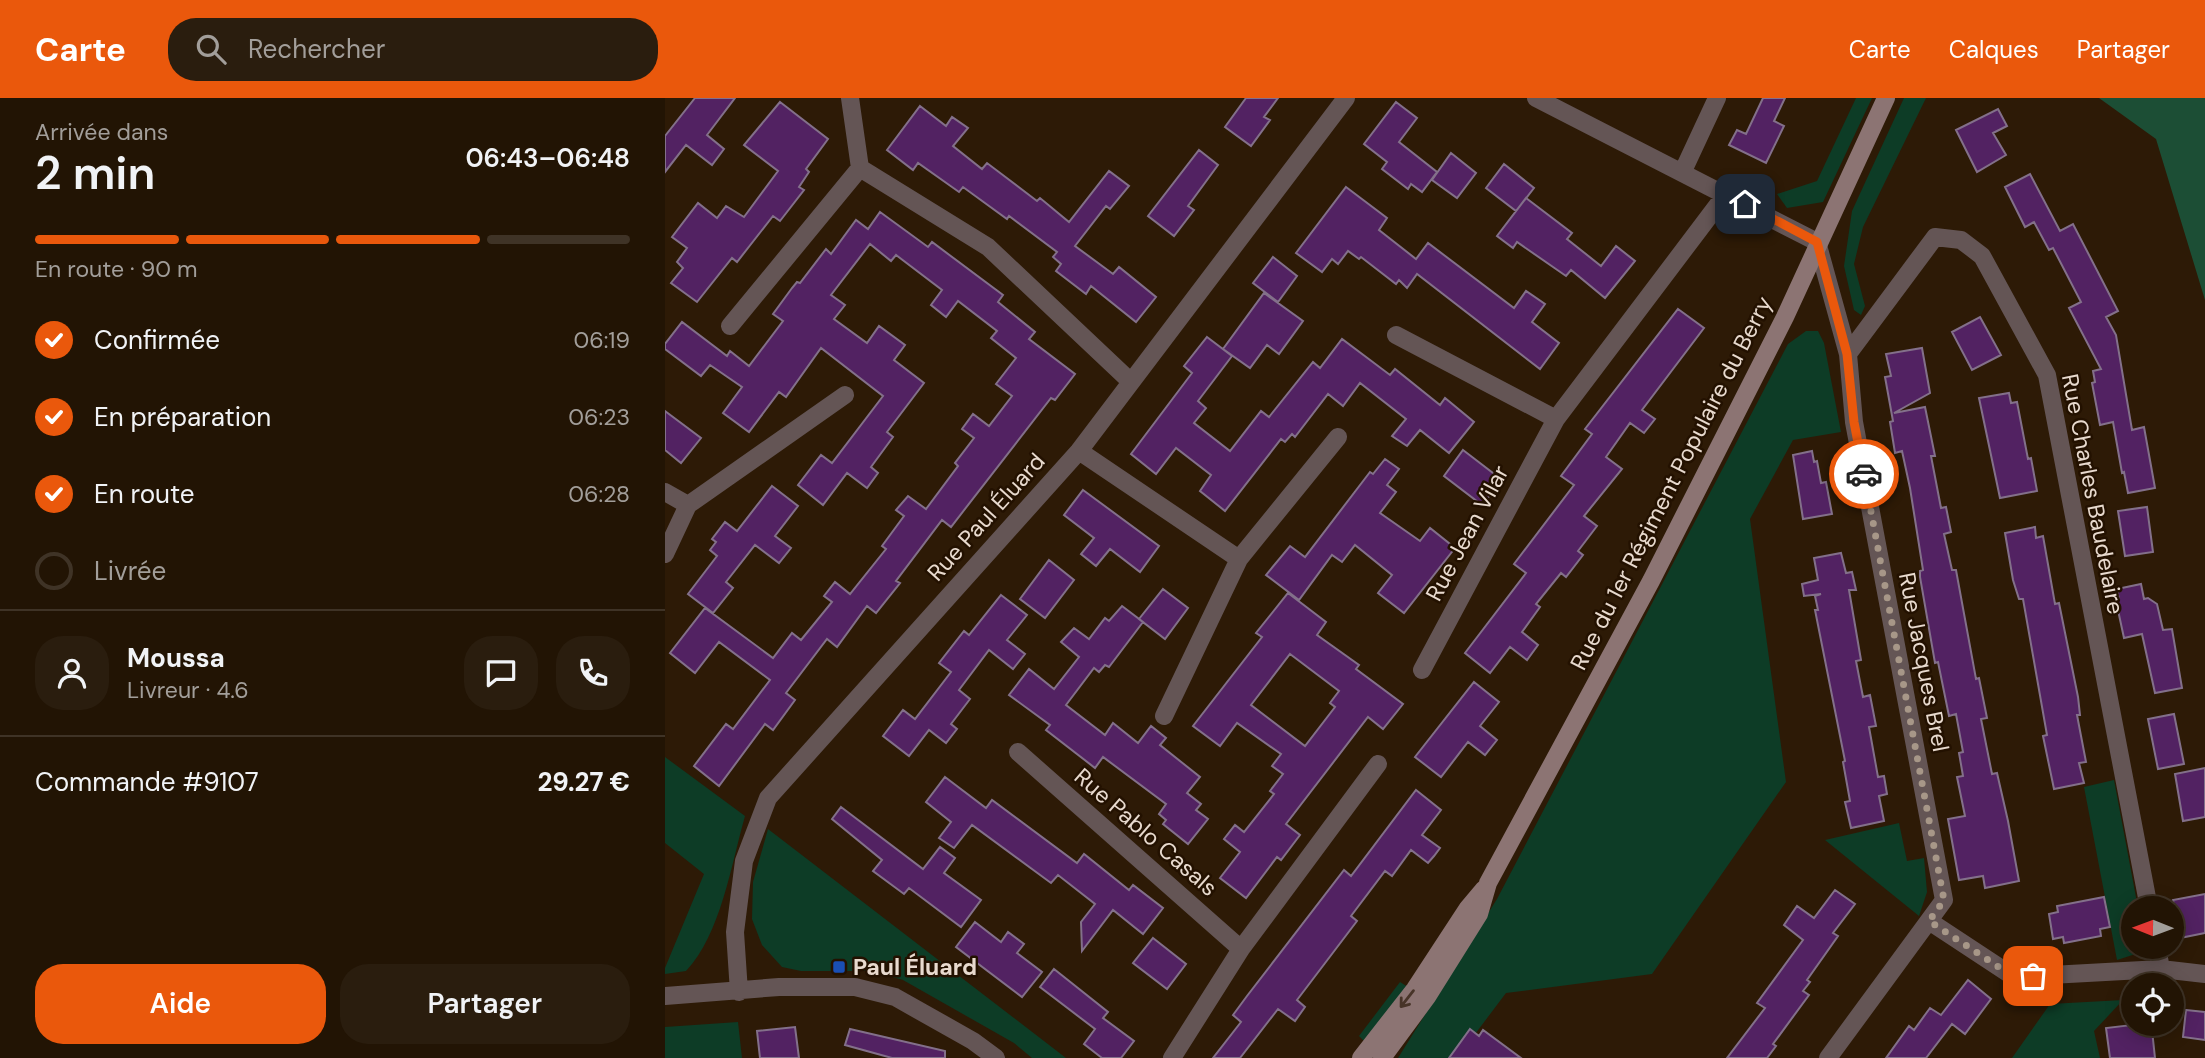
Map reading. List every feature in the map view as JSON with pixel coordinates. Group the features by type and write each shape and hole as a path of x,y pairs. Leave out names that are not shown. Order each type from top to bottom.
{"main road":[{"name":"Rue du 1er Régiment Populaire du Berry","path":"1361,1058 1415,989 1468,908 1488,883 1651,581 1785,317 1817,242 1886,98"},
{"name":"Rue du 1er Régiment Populaire du Berry","path":"1382,1058 1427,998 1479,914 1488,883"}],"street":[{"path":"730,326 860,168 850,98"},
{"name":"Rue Paul Éluard","path":"739,992 735,932 744,861 768,798 1079,451 1346,98"},
{"path":"1536,98 1817,242"},
{"path":"1683,171 1717,98"},
{"path":"860,168 988,247 1131,381"},
{"name":"Rue Jean Vilar","path":"1422,670 1556,419 1726,194"},
{"name":"Rue Charles Baudelaire","path":"1847,354 1935,237 1961,240 1982,256 2047,375 2147,896"},
{"name":"Rue Jacques Brel","path":"1817,242 1847,354 1854,422 1944,900 1828,1058"},
{"path":"1396,335 1556,419"},
{"path":"665,554 688,505 845,395"},
{"path":"1164,716 1239,559 1338,437"},
{"path":"1079,451 1239,559"},
{"path":"665,492 688,505"},
{"name":"Rue Pablo Casals","path":"1018,752 1241,949"},
{"path":"1172,1058 1241,949 1378,764"},
{"path":"1929,921 2014,977 2161,969 2205,974"},
{"path":"2159,959 2161,969"},
{"path":"665,996 779,987 855,988 895,997 973,1041 996,1058"}],"green space":[{"path":"1856,98 1872,98 1823,202 1787,208 1777,194 1817,181"},
{"path":"1904,98 1926,98 1863,227 1854,264 1865,306 1861,315 1854,310 1844,266 1852,211"},
{"path":"2099,98 2205,98 2205,300 2156,139"},
{"path":"1806,331 1818,331 1824,343 1841,432 1793,440 1750,519 1786,782 1652,974 1506,993 1457,1058 1398,1058 1497,899 1788,344"},
{"path":"665,757 745,816 723,898 708,938 686,971 665,974 665,968 704,874 665,843"},
{"path":"2114,780 2136,896 2121,896 2121,959 2117,960 2084,787"},
{"path":"1899,823 1907,861 1924,858 1927,892 1919,916 1825,840"},
{"path":"768,829 1066,1058 1032,1058 1014,1043 903,980 872,971 801,971 782,967 762,945 752,919 753,882"},
{"path":"1400,982 1408,987 1366,1043 1359,1036"},
{"path":"2121,1000 2094,1031 2100,1058 2012,1058 2050,1004"},
{"path":"738,1022 742,1058 665,1058 665,1027"}],"building":[{"path":"695,98 735,98 707,135 724,149 712,165 686,145 665,172 665,136"},
{"path":"1246,98 1278,98 1264,117 1270,120 1251,146 1225,127"},
{"path":"1763,98 1785,98 1774,121 1784,126 1766,163 1729,145 1737,130 1746,134"},
{"path":"780,102 828,139 806,169 809,172 799,187 804,190 780,221 773,216 737,262 732,258 697,302 671,283 683,268 677,262 687,248 672,237 698,203 717,218 726,206 744,217 778,171 744,145"},
{"path":"1396,102 1417,118 1399,142 1437,172 1422,192 1411,184 1408,189 1382,169 1387,162 1364,144"},
{"path":"920,106 946,126 952,117 968,128 953,146 982,169 987,163 1037,201 1040,198 1069,222 1109,171 1129,186 1110,209 1106,206 1075,246 1113,274 1119,267 1156,297 1136,322 1091,286 1086,294 1056,271 1061,264 1053,257 1057,252 1009,216 1007,219 963,187 959,192 918,163 913,170 887,150"},
{"path":"1998,109 2007,126 1993,133 2006,155 1977,172 1956,130"},
{"path":"1199,150 1218,165 1188,206 1194,210 1174,236 1148,216"},
{"path":"1451,153 1476,173 1457,198 1432,180"},
{"path":"1504,164 1534,188 1516,211 1486,188"},
{"path":"2030,174 2060,231 2073,224 2118,311 2106,317 2116,335 2132,430 2144,427 2155,488 2128,493 2113,422 2100,425 2092,383 2095,382 2093,371 2101,369 2069,308 2081,302 2053,248 2049,250 2034,222 2025,227 2005,187"},
{"path":"1346,187 1387,218 1379,230 1416,259 1428,243 1514,308 1526,291 1545,304 1532,322 1559,343 1540,369 1417,274 1407,288 1399,280 1396,284 1361,257 1359,259 1348,251 1338,264 1332,259 1322,272 1296,253"},
{"path":"1526,198 1572,233 1567,239 1601,266 1616,246 1635,261 1605,298 1571,270 1566,276 1517,242 1513,248 1497,236"},
{"path":"880,212 928,247 932,242 1003,295 998,302 1035,332 1029,339 1075,374 1055,400 1051,398 951,527 942,520 896,581 900,583 876,613 867,606 837,647 827,639 786,693 795,700 773,730 765,724 719,786 694,766 726,724 733,729 770,680 719,642 695,673 670,653 705,608 773,658 792,633 801,640 832,602 824,596 835,582 850,594 886,549 882,546 904,516 896,510 908,496 926,509 958,466 955,463 974,438 962,429 973,414 989,426 1012,396 996,384 1016,358 991,338 997,331 958,301 946,317 931,305 942,290 896,255 891,261 870,244 831,295 845,305 834,319 867,343 879,326 905,345 894,360 924,383 887,432 893,437 871,467 878,473 867,488 847,473 823,505 798,485 821,455 832,463 883,396 821,348 786,397 779,392 749,432 723,413 742,387 710,365 701,376 665,349 665,344 682,322 727,356 730,351 749,366 783,321 773,314 797,282 800,283 826,249 831,254 856,220 868,229"},
{"path":"1273,257 1297,276 1278,302 1253,283"},
{"path":"1264,293 1303,321 1279,354 1267,345 1250,368 1223,349"},
{"path":"1678,309 1704,328 1642,410 1655,419 1644,433 1630,423 1606,457 1622,469 1584,516 1597,526 1578,551 1583,555 1566,577 1561,573 1536,604 1540,607 1522,632 1538,645 1527,660 1510,647 1490,673 1465,653 1526,573 1514,564 1574,485 1561,476 1592,434 1585,429"},
{"path":"1980,317 2001,355 1972,370 1952,332"},
{"path":"1207,337 1232,356 1198,401 1206,408 1194,423 1230,451 1261,411 1269,417 1313,362 1320,368 1342,339 1390,375 1395,369 1440,405 1445,398 1474,422 1449,453 1420,430 1407,446 1392,436 1406,419 1360,383 1343,406 1328,394 1295,437 1292,434 1285,442 1281,439 1225,511 1200,491 1211,475 1176,448 1156,474 1131,454 1192,373 1184,366"},
{"path":"1922,348 1930,393 1894,413 1925,407 1935,456 1931,456 1941,508 1946,507 1951,532 1944,534 1952,570 1956,570 1976,679 1979,678 1987,718 1981,719 1992,774 1997,773 2008,821 2019,881 1985,888 1983,876 1959,880 1948,819 1965,816 1957,777 1963,776 1959,753 1963,752 1956,714 1949,716 1938,662 1935,663 1920,577 1920,571 1923,570 1910,488 1902,451 1895,453 1890,422 1893,421 1885,377 1891,376 1886,354"},
{"path":"2009,393 2011,403 2017,402 2037,491 2000,498 1979,398"},
{"path":"665,411 701,438 681,463 665,450"},
{"path":"1463,450 1502,480 1482,505 1444,476"},
{"path":"1812,451 1814,462 1817,461 1821,483 1826,482 1832,514 1803,519 1793,455"},
{"path":"1385,459 1399,469 1387,485 1396,492 1380,513 1420,541 1430,528 1455,548 1404,613 1378,593 1392,575 1355,545 1342,562 1332,555 1299,600 1266,575 1290,546 1305,557 1370,472 1373,474"},
{"path":"772,486 798,506 775,536 791,548 779,563 755,545 726,582 733,588 713,613 688,594 717,556 710,550 716,542 712,539 725,522 737,531"},
{"path":"1083,490 1159,546 1140,572 1110,549 1096,566 1081,554 1094,538 1064,515"},
{"path":"2147,507 2153,552 2125,556 2118,511"},
{"path":"2035,527 2036,538 2043,536 2055,604 2059,603 2078,697 2080,715 2077,715 2086,762 2079,763 2084,783 2054,789 2043,736 2047,735 2023,599 2019,599 2013,580 2005,533"},
{"path":"1841,553 1846,573 1852,572 1856,590 1849,590 1861,660 1856,661 1863,697 1870,695 1876,726 1869,727 1878,777 1884,776 1887,794 1879,796 1884,821 1851,828 1845,802 1850,801 1843,762 1845,761 1815,610 1818,610 1815,596 1821,594 1804,596 1802,584 1818,580 1814,558"},
{"path":"1049,560 1074,580 1045,618 1020,599"},
{"path":"2141,584 2144,599 2148,598 2157,604 2163,630 2172,629 2182,688 2155,693 2142,634 2124,638 2116,601 2119,600 2117,589"},
{"path":"1163,589 1188,608 1165,639 1139,619"},
{"path":"1288,593 1326,622 1317,635 1359,665 1356,669 1403,704 1383,729 1368,717 1286,824 1300,835 1281,860 1277,857 1246,898 1220,878 1240,852 1224,839 1235,825 1244,832 1274,794 1270,791 1283,774 1272,766 1281,754 1237,723 1220,746 1193,726 1262,637 1256,633","holes":["1290,654 1339,691 1330,703 1335,707 1305,746 1251,705"]},
{"path":"1001,595 1027,615 1007,640 1025,654 1013,669 989,650 959,690 970,699 951,724 957,729 946,743 929,730 909,756 883,736 903,710 915,719 951,672 939,663 964,631 969,635"},
{"path":"1122,606 1143,622 1109,667 1105,665 1099,672 1094,668 1066,705 1105,735 1113,723 1138,743 1151,726 1166,738 1160,745 1200,777 1187,793 1201,804 1196,810 1208,819 1188,844 1163,824 1166,820 1159,814 1166,804 1103,757 1095,768 1046,730 1050,725 1009,695 1029,669 1054,689 1079,657 1061,642 1074,628 1089,639 1105,618 1109,621"},
{"path":"1474,682 1499,702 1480,726 1497,740 1485,755 1468,742 1441,777 1415,757"},
{"path":"2174,714 2184,764 2158,769 2148,719"},
{"path":"2205,768 2205,817 2183,821 2175,774"},
{"path":"945,777 986,808 992,800 1077,863 1084,854 1129,890 1133,885 1163,908 1143,934 1113,910 1082,951 1081,922 1095,904 1058,875 1051,883 972,825 954,848 939,838 951,822 926,802"},
{"path":"1416,790 1441,810 1422,835 1440,848 1434,856 1428,863 1411,850 1392,876 1385,871 1351,916 1357,921 1297,1000 1305,1007 1295,1021 1278,1009 1240,1058 1213,1058 1241,1022 1233,1015 1247,996 1344,870 1351,876"},
{"path":"841,807 923,869 940,847 955,858 944,873 981,900 961,927 909,888 904,894 873,871 882,860 832,819"},
{"path":"1835,890 1855,904 1833,933 1838,936 1807,980 1810,982 1803,991 1809,995 1773,1044 1776,1046 1767,1058 1727,1058 1765,1008 1757,1003 1803,940 1784,925 1797,906 1814,918"},
{"path":"2205,894 2205,933 2184,937 2184,898"},
{"path":"2104,897 2110,927 2100,929 2101,936 2064,943 2063,937 2053,939 2049,914 2058,912 2057,906"},
{"path":"975,922 1001,942 1008,932 1024,944 1017,953 1042,972 1022,997 956,947"},
{"path":"1153,938 1186,964 1167,989 1133,963"},
{"path":"1054,969 1108,1012 1103,1018 1134,1041 1121,1058 1102,1058 1084,1044 1095,1029 1040,987"},
{"path":"1968,980 1991,999 1965,1034 1952,1024 1926,1058 1886,1058 1909,1026 1914,1030 1930,1008 1941,1015"},
{"path":"2186,1010 2205,1012 2205,1040 2183,1037"},
{"path":"2121,1026 2121,1036 2153,1036 2155,1058 2110,1058 2106,1028"},
{"path":"795,1027 799,1058 760,1058 757,1031"},
{"path":"850,1029 945,1051 945,1058 892,1058 845,1045"},
{"path":"1470,1029 1479,1036 1483,1030 1521,1058 1449,1058"}],"way so far":[{"path":"1864,474 1944,900 1929,921 2014,977 2033,976"}],"place":[{"name":"Paul Éluard","path":"839,967"}],"route":[{"path":"1745,204 1817,242 1847,354 1854,422 1864,474"}]}
